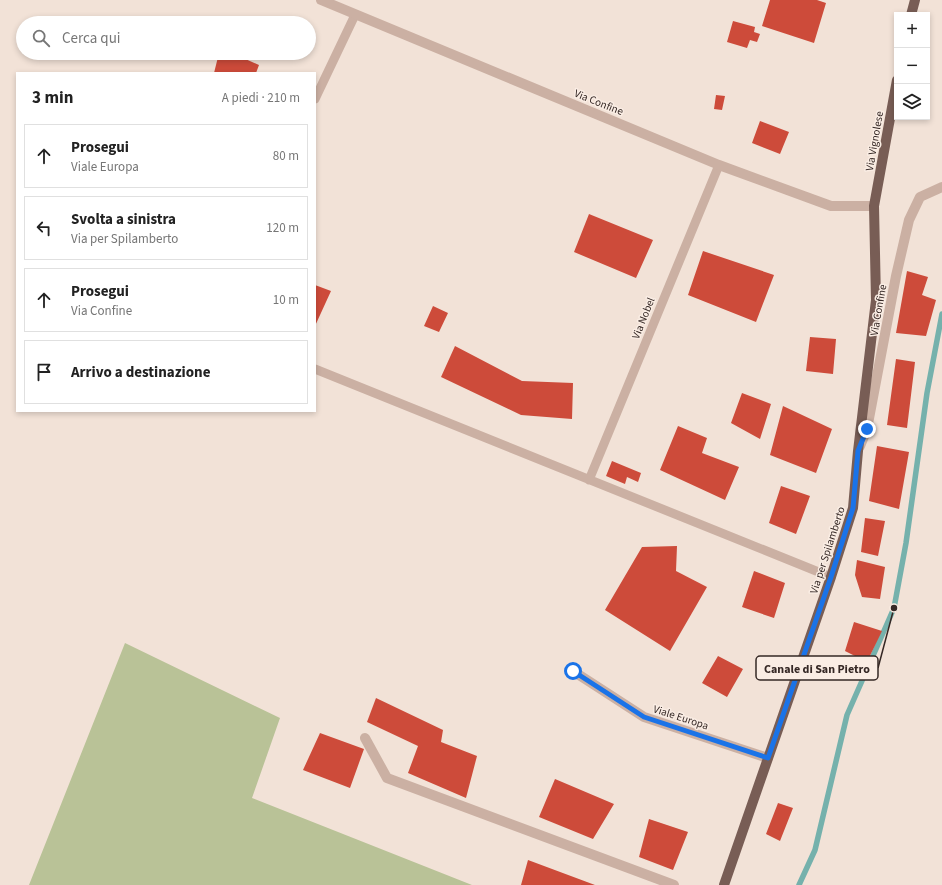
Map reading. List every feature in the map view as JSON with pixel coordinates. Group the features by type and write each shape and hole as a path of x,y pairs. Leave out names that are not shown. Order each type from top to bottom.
{"main road":[{"path":"912,12 915,0"},
{"name":"Via Vignolese","path":"874,206 896,84"},
{"name":"Via per Spilamberto","path":"724,885 831,577 853,508 858,451 876,300 874,206"}],"street":[{"name":"Via Confine","path":"321,0 719,165 831,206 874,206"},
{"name":"Via Confine","path":"858,451 867,429 908,220 920,197 942,187"},
{"name":"Viale Europa","path":"573,671 644,717 768,758"},
{"path":"365,738 387,778 674,885"}],"lane":[{"path":"316,98 355,15"},
{"name":"Via Nobel","path":"589,480 719,165"},
{"path":"316,369 831,577"}],"green space":[{"path":"125,643 280,718 252,798 472,885 29,885"}],"building":[{"path":"770,0 817,0 826,3 814,43 762,26"},
{"path":"733,21 755,27 754,32 760,34 757,42 750,40 747,48 727,42"},
{"path":"217,60 248,60 259,65 256,72 214,72"},
{"path":"716,95 725,96 722,110 714,109"},
{"path":"760,121 789,132 780,154 752,143"},
{"path":"589,214 653,240 636,278 574,252"},
{"path":"703,251 774,275 756,322 688,295"},
{"path":"907,271 928,277 922,295 936,300 926,336 896,333"},
{"path":"316,285 331,291 316,324"},
{"path":"433,306 448,313 439,332 424,326"},
{"path":"810,337 836,339 833,374 806,371"},
{"path":"455,346 522,381 573,383 572,419 521,415 441,377"},
{"path":"896,359 915,362 907,428 887,425"},
{"path":"742,393 771,404 760,439 731,423"},
{"path":"783,406 832,429 816,473 770,455"},
{"path":"678,426 707,438 702,453 739,467 725,500 660,470"},
{"path":"877,446 909,452 899,509 869,501"},
{"path":"612,461 641,473 638,482 627,477 625,484 606,476"},
{"path":"781,486 810,496 796,534 769,523"},
{"path":"865,518 885,521 878,556 861,552"},
{"path":"677,546 676,571 707,587 670,651 605,610 642,547"},
{"path":"857,560 885,567 880,599 862,597 855,575"},
{"path":"754,571 785,583 774,618 742,607"},
{"path":"854,622 882,631 867,662 845,651"},
{"path":"718,656 743,669 727,697 702,683"},
{"path":"376,698 443,730 441,742 477,756 466,798 408,773 418,746 367,722"},
{"path":"320,733 364,749 350,788 303,770"},
{"path":"555,779 614,804 593,839 539,817"},
{"path":"778,803 793,808 780,841 766,834"},
{"path":"649,819 688,832 673,870 639,857"},
{"path":"528,860 595,885 521,885"}],"waterway":[{"path":"799,885 815,850 847,715 894,608 906,543 927,393 942,314"}],"place":[{"name":"Canale di San Pietro","path":"894,608"}],"route":[{"path":"573,671 644,717 768,758 831,577 853,508 858,451 867,429"}]}
